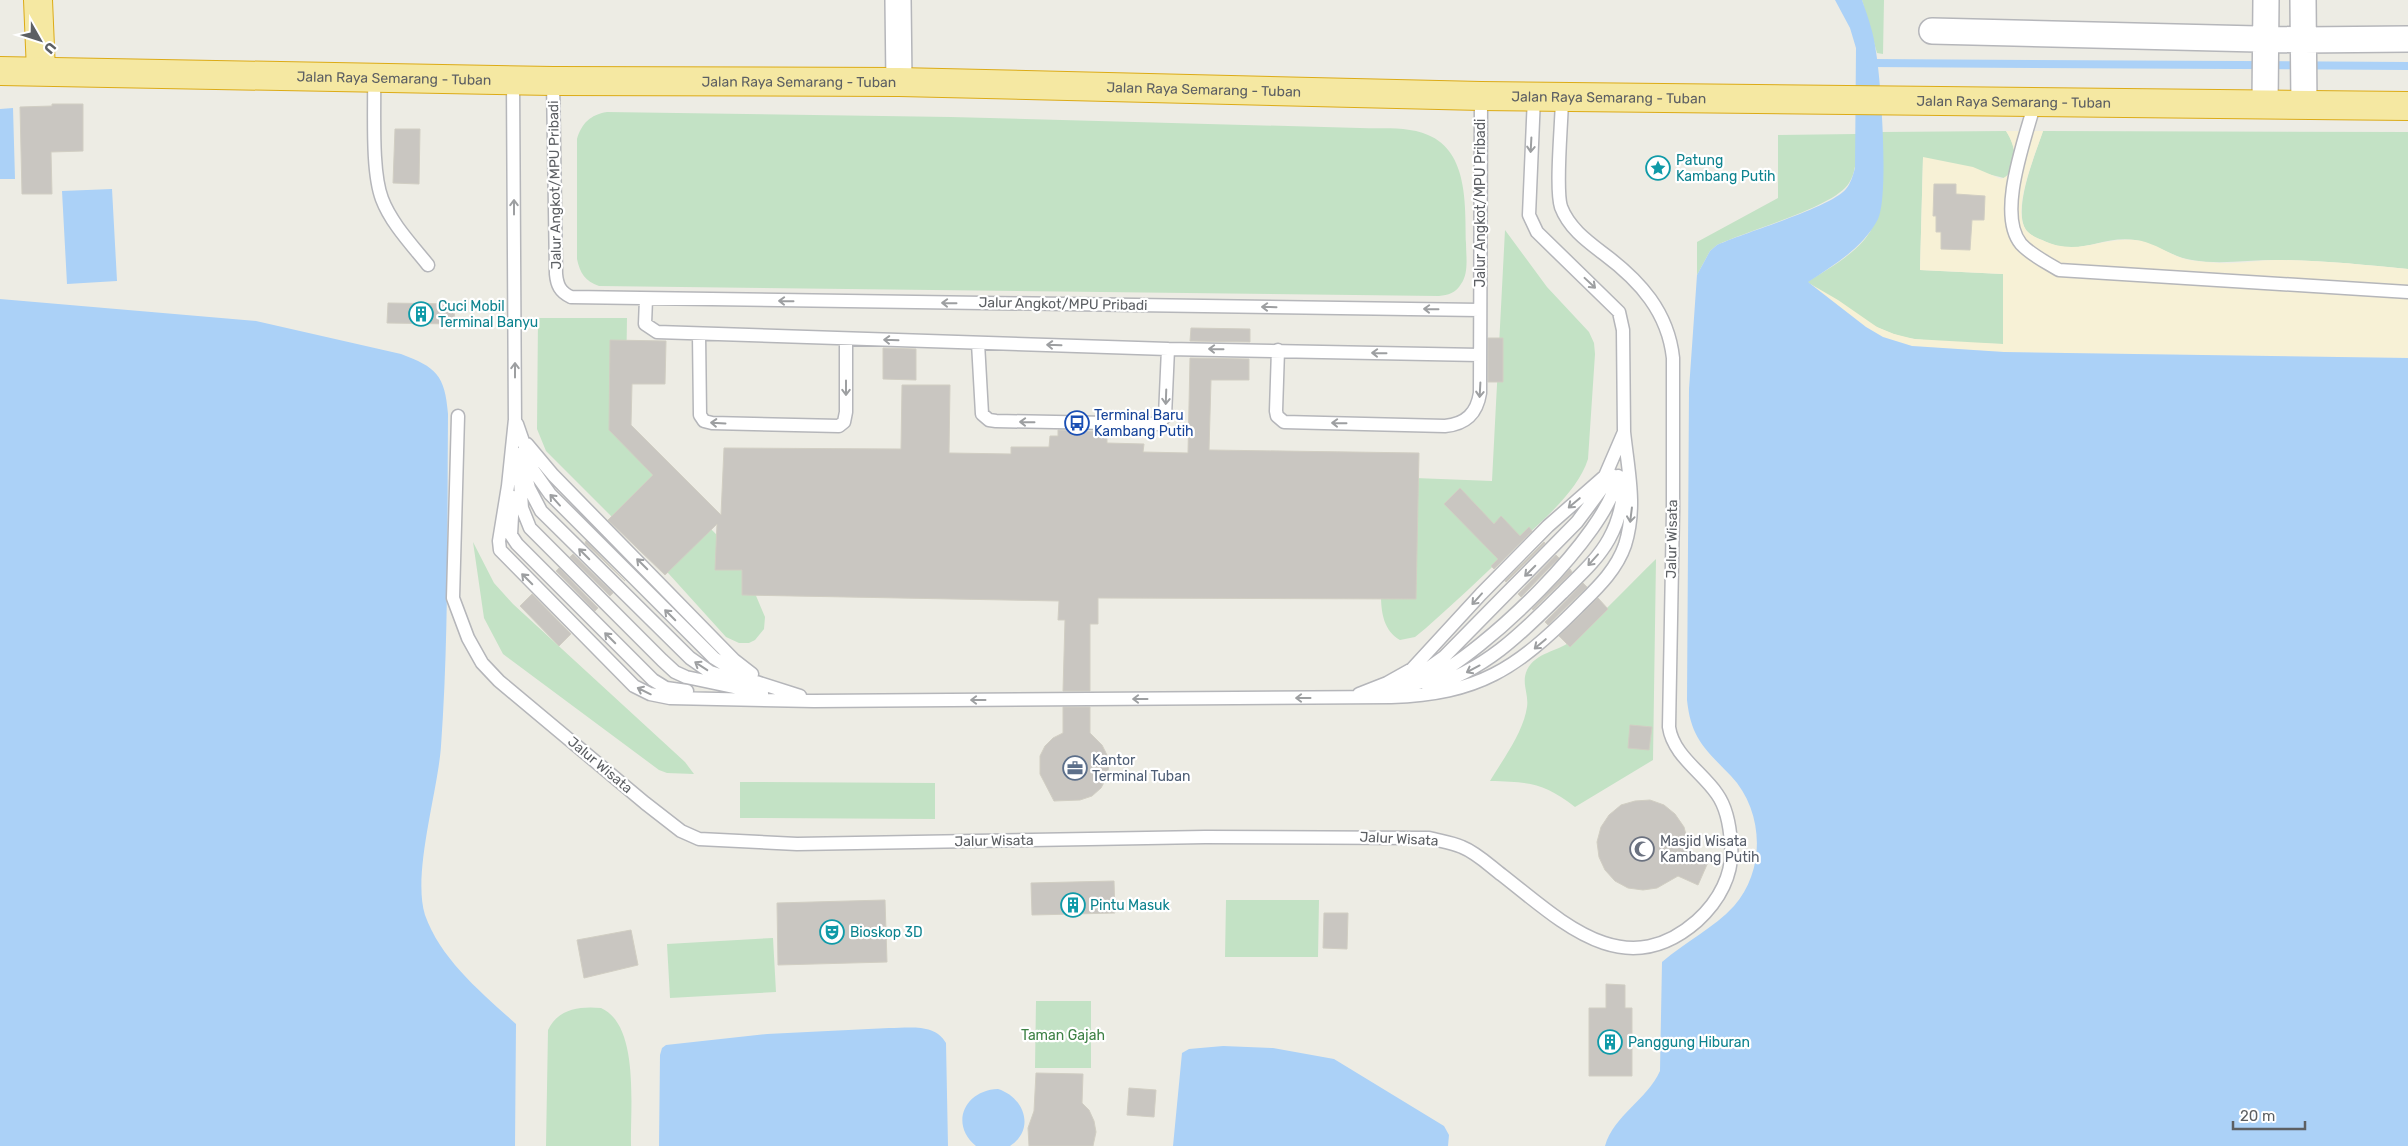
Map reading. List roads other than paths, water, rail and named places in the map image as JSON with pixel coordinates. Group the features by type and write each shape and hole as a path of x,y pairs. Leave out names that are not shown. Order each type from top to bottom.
{"highway":[{"path":"38,0 41,71"},
{"name":"Jalan Raya Semarang - Tuban","path":"0,71 553,81 899,82 1481,96 1936,101 2035,102 2264,95 2408,106"}],"street":[{"path":"898,0 899,82"},
{"path":"2264,95 2266,0"},
{"path":"2303,0 2304,97"},
{"path":"1932,31 2303,47 2408,39"}],"lane":[{"path":"374,77 377,168 382,200 387,210 428,265"},
{"path":"513,80 515,419 512,538 646,673 660,684 672,690 814,701 1411,697 1476,684 1510,666 1546,639 1603,582 1613,569 1624,546 1632,501 1624,432"},
{"name":"Jalur Angkot/MPU Pribadi","path":"553,81 557,282 563,293 571,297 1480,310"},
{"name":"Jalur Angkot/MPU Pribadi","path":"1278,350 1277,416 1280,420 1289,422 1445,426 1460,423 1472,414 1479,400 1481,96"},
{"path":"1352,697 1413,691 1455,678 1483,664 1531,624 1588,566 1605,546 1612,532 1623,492 1623,330 1619,312 1543,238 1531,222 1529,215 1534,96"},
{"name":"Jalur Wisata","path":"458,416 454,598 468,638 482,663 499,681 645,803 694,838 797,844 1205,837 1429,838 1449,842 1475,855 1532,900 1588,938 1623,948 1655,944 1687,929 1716,901 1729,871 1732,845 1726,815 1718,796 1675,746 1668,727 1673,511 1673,358 1670,339 1657,308 1646,292 1630,275 1576,231 1564,214 1559,197 1562,97"},
{"path":"2035,102 2012,193 2011,221 2022,245 2059,270 2408,292"},
{"path":"646,299 645,324 652,330 699,334 1480,355"},
{"path":"699,334 700,415 707,423 722,424 839,426 844,422 846,412 846,339"},
{"path":"978,343 982,414 988,420 996,421 1160,424 1165,416 1168,348"},
{"path":"515,419 526,443 538,458 734,660 757,677 814,701"},
{"path":"515,419 524,473 541,511 674,644 710,672 758,688 814,701"},
{"path":"515,419 520,494 527,523 662,660 680,675 698,681 814,701"},
{"path":"1352,697 1387,683 1412,669 1486,589 1548,526 1605,476 1624,432"},
{"path":"1352,697 1412,677 1444,657 1562,539 1590,507 1612,477 1624,432"},
{"path":"1352,697 1410,686 1432,677 1477,646 1517,611 1574,554 1605,511 1617,485 1624,432"}],"water":[{"path":"1835,0 1862,0 1869,19 1874,39 1880,87 1884,164 1883,188 1878,219 1872,229 1847,255 1808,282 1866,327 1883,337 1912,346 2004,352 2408,358 2408,1146 1605,1146 1609,1135 1616,1125 1647,1091 1660,1071 1662,962 1718,921 1734,906 1744,892 1752,875 1756,858 1755,823 1750,806 1742,790 1701,743 1692,725 1687,700 1689,389 1697,275 1710,251 1717,245 1823,204 1846,189 1852,179 1855,168 1856,48 1850,28"},
{"path":"13,108 15,179 0,179 0,109"},
{"path":"112,189 117,281 67,284 62,191"},
{"path":"0,299 256,321 401,354 423,363 441,381 447,401 448,414 444,705 439,764 424,855 422,898 425,915 441,947 476,988 516,1024 515,1146 0,1146"},
{"path":"913,1027 928,1029 935,1032 946,1043 948,1146 659,1146 660,1055 662,1048 666,1045 767,1034"},
{"path":"1223,1046 1273,1048 1334,1059 1444,1126 1449,1135 1448,1146 1173,1146 1182,1053 1189,1049"},
{"path":"998,1089 1007,1093 1020,1106 1024,1114 1023,1131 1010,1146 976,1146 963,1128 964,1110 977,1095"}],"waterway":[{"path":"1869,63 2408,66"}],"place":[{"name":"Patung Kambang Putih","path":"1658,168"},
{"name":"Cuci Mobil Terminal Banyu","path":"421,314"},
{"name":"Terminal Baru Kambang Putih","path":"1077,423"},
{"name":"Kantor Terminal Tuban","path":"1075,768"},
{"name":"Masjid Wisata Kambang Putih","path":"1642,849"},
{"name":"Pintu Masuk","path":"1073,905"},
{"name":"Bioskop 3D","path":"832,932"},
{"name":"Panggung Hiburan","path":"1610,1042"}],"park label":[{"name":"Taman Gajah","path":"1063,1035"}]}
